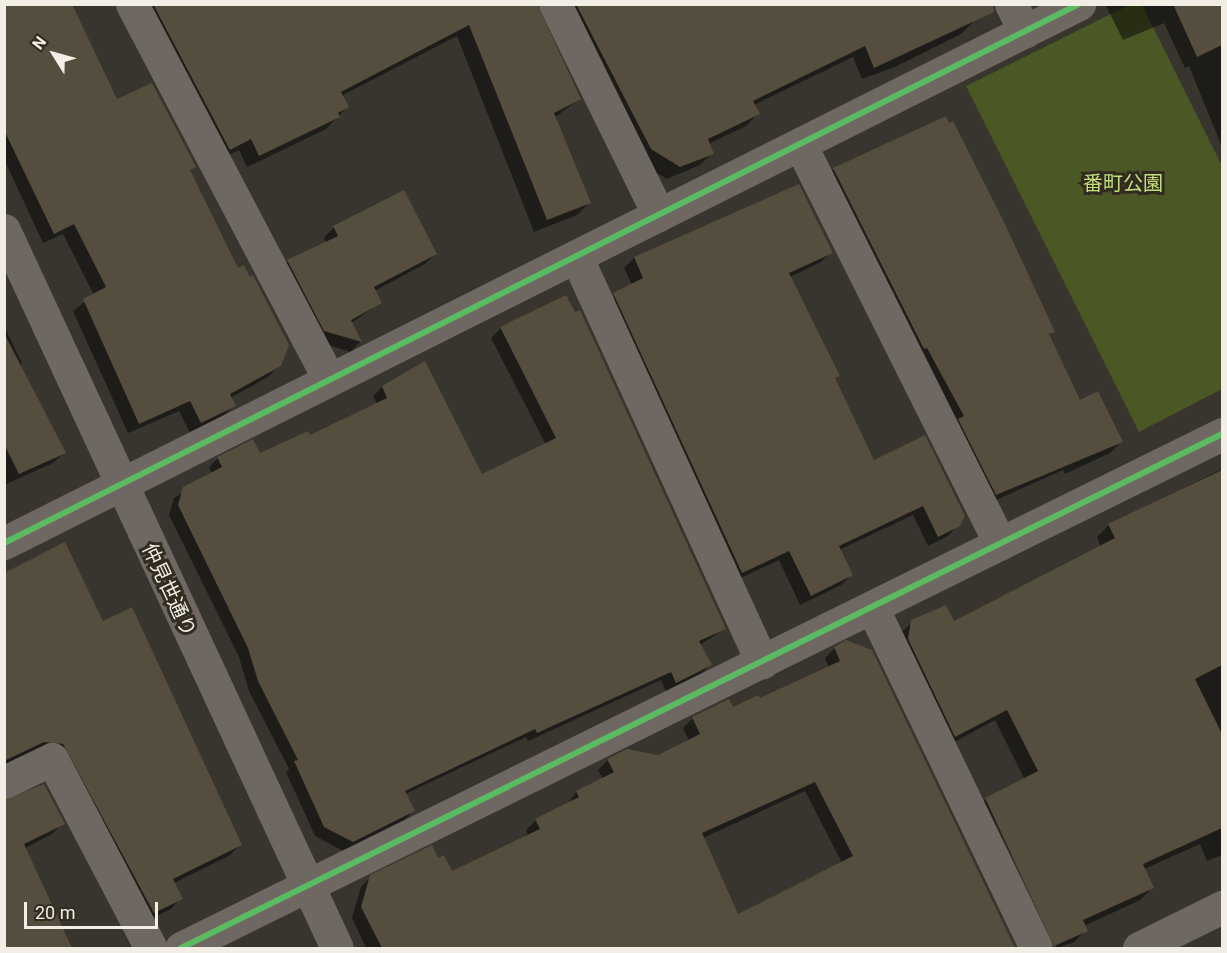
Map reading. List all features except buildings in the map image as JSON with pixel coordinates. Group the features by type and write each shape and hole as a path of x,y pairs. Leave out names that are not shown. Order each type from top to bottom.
{"street":[{"path":"132,4 329,380"},
{"path":"555,4 659,215"},
{"path":"4,543 800,144 1018,18 1079,4"},
{"path":"800,144 1000,544"},
{"name":"仲見世通り","path":"4,230 120,485 337,948"},
{"path":"576,256 762,662"},
{"path":"181,948 1222,434"},
{"path":"872,607 1036,948"},
{"path":"4,783 52,759 151,948"},
{"path":"1139,948 1222,907"}],"green space":[{"name":"番町公園","path":"1129,5 1142,5 1222,166 1222,389 1139,432 966,86"}],"cycle path":[{"path":"4,543 1079,4"},
{"path":"181,948 1222,434"}]}
